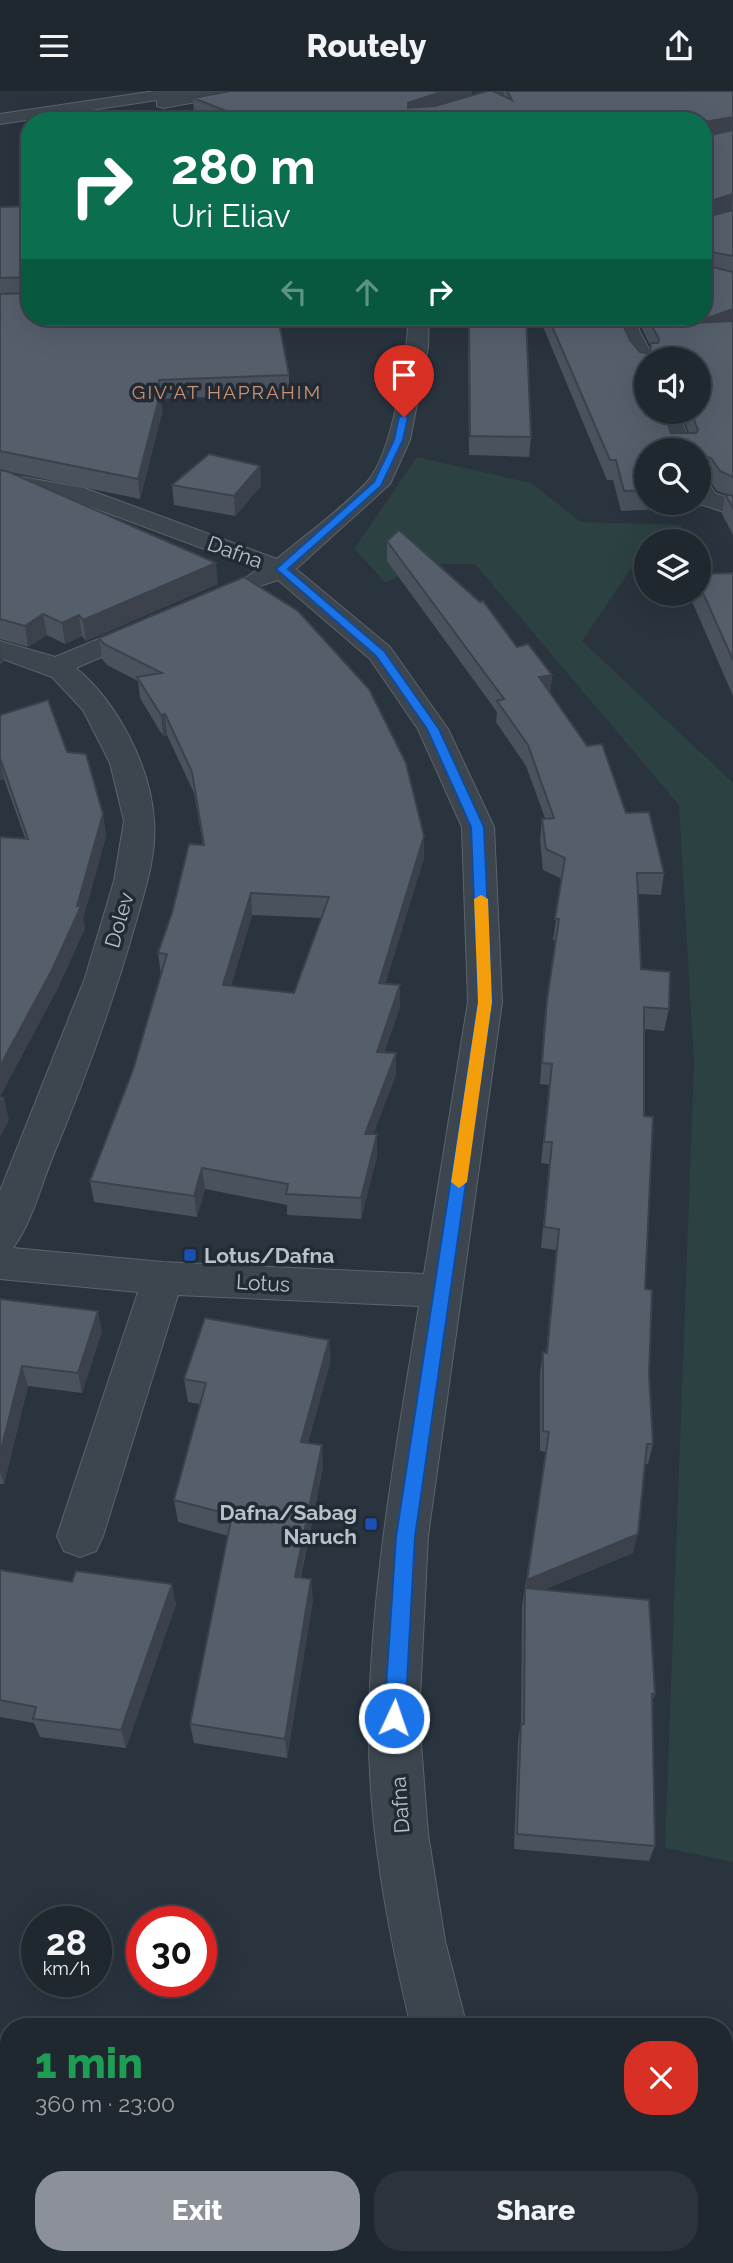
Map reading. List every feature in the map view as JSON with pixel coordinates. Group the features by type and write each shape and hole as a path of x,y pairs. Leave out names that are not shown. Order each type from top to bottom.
{"street":[{"path":"46,112 186,91"},
{"path":"102,112 229,91"},
{"path":"444,112 504,92 553,91"},
{"path":"0,119 21,116"},
{"path":"0,127 21,124"},
{"path":"156,339 158,326"},
{"path":"230,591 281,569 378,484 399,440 415,359 418,326"},
{"path":"629,326 637,347"},
{"name":"Dafna","path":"0,480 75,493 281,569 380,653 433,729 478,827 485,1002 405,1537 394,1718 402,1834 418,1941 437,2018"},
{"path":"711,496 733,508"},
{"path":"53,668 167,618"},
{"name":"Dolev","path":"0,649 68,674 107,725 128,770 139,822 128,896 103,977 64,1087 0,1237"},
{"name":"Lotus","path":"0,1263 163,1278 443,1291"},
{"path":"80,1536 163,1278"}],"green space":[{"path":"417,457 531,483 581,522 681,525 682,529 634,529 634,565 582,641 733,783 733,1862 665,1848 694,1064 679,805 475,564 422,564 386,583 354,549"}],"building":[{"path":"230,91 444,91 408,103 408,108 435,106 487,91 512,100 507,91 733,91 733,117 712,121 712,112 229,112 193,98"},
{"path":"733,130 733,194 712,201 712,135"},
{"path":"21,206 21,277 0,278 0,207"},
{"path":"733,210 733,256 712,252 712,216"},
{"path":"712,267 733,272 733,309 712,317"},
{"path":"21,293 21,326 280,326 289,375 159,380 160,394 138,479 0,451 0,294"},
{"path":"733,321 733,477 720,471 711,458 711,438 634,438 634,491 624,491 616,460 610,460 552,326 623,326 636,347 634,424 668,424 671,433 696,433 696,424 711,424 711,347 651,347 651,343 658,343 659,339 652,326 712,326 712,322"},
{"path":"469,326 526,326 531,437 470,436"},
{"path":"209,454 260,466 234,496 172,485"},
{"path":"0,470 216,563 83,620 79,615 62,623 43,614 25,626 0,619"},
{"path":"725,494 733,496 733,508"},
{"path":"399,530 480,602 483,601 517,647 528,644 552,675 539,677 587,746 602,744 626,813 649,812 664,873 637,873 641,969 670,972 669,1009 644,1007 644,1116 653,1117 645,1289 652,1290 649,1374 653,1444 647,1444 638,1534 527,1580 549,1432 543,1431 543,1352 547,1353 559,1229 544,1227 552,1142 544,1142 552,1064 542,1063 547,1000 559,919 555,919 565,858 546,849 542,819 554,818 528,745 497,701 504,699 387,541"},
{"path":"733,573 733,660 709,606 711,606 711,574"},
{"path":"244,577 298,611 369,689 406,763 424,836 379,983 400,985 377,1052 396,1053 365,1134 377,1134 361,1198 286,1194 288,1184 202,1168 194,1196 90,1181 133,1070 167,954 158,953 172,913 189,844 204,845 192,772 165,714 161,715 137,677 162,673 104,644 99,638","holes":["251,893 329,897 294,993 223,985"]},
{"path":"48,700 67,752 86,754 103,814 77,906 81,906 52,970 0,1066 0,837 28,839 0,758 0,715"},
{"path":"0,1299 98,1311 78,1373 22,1366 0,1454"},
{"path":"205,1318 329,1340 301,1442 322,1445 295,1577 311,1579 285,1739 190,1724 232,1515 174,1500 206,1383 184,1379"},
{"path":"0,1570 72,1582 76,1571 172,1584 121,1730 33,1719 36,1707 0,1700"},
{"path":"525,1588 649,1600 655,1694 652,1694 655,1846 517,1834 521,1724 524,1724"}],"slow traffic":[{"path":"459,1182 485,1002 481,899"}],"place":[{"name":"Lotus/Dafna","path":"190,1255"},
{"name":"Dafna/Sabag Naruch","path":"371,1524"}],"district":[{"name":"GIV'AT HAPRAHIM","path":"227,392"}],"route":[{"path":"394,1718 405,1537 485,1002 478,827 433,729 380,653 281,569 378,484 399,440 404,417"}]}
